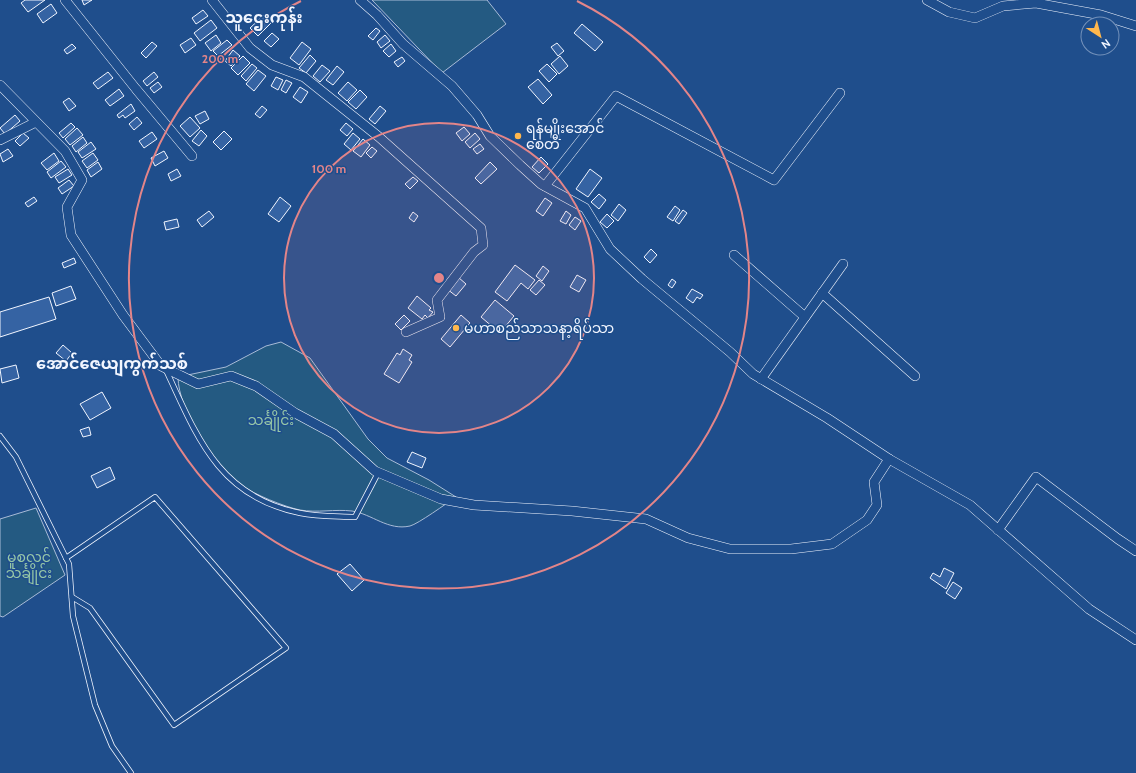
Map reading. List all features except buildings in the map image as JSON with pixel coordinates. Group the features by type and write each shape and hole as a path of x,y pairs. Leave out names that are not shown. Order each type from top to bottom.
{"street":[{"path":"66,0 136,89 192,156"},
{"path":"212,0 250,48 272,65 304,77 379,137 481,228 483,244 474,252 437,300 440,317 406,332"},
{"path":"360,0 378,15 403,44 452,86 477,115 490,136 520,165 545,186 585,208 610,249 642,279 730,352 753,374 827,418 889,459 970,505 1089,610 1136,640"},
{"path":"927,0 948,12 974,18 1002,6 1036,3 1101,14 1136,26"},
{"path":"0,85 65,151 82,180 67,207 71,235 123,315 161,366 198,384 231,376 256,386 294,413 334,434 378,472 441,499 474,505 572,511 646,519 688,538 730,549 791,549 832,544 867,520 877,505 874,482 889,459"},
{"path":"545,186 616,96 774,180 840,92"},
{"path":"0,140 36,122"},
{"path":"734,255 805,317"},
{"path":"761,379 843,264"},
{"path":"822,293 915,376"},
{"path":"998,530 1036,477 1118,539 1136,550"}],"lane":[{"path":"165,368 192,425 213,460 236,486 251,496 301,514 355,518 378,472"},
{"path":"0,436 16,457 69,564 73,616 95,705 112,746 131,773"},
{"path":"66,558 155,497 286,648 174,725 90,608 72,597"}],"green space":[{"path":"372,0 487,0 506,24 442,73"},
{"name":"သင်္ချိုင်း","path":"281,342 310,358 368,439 387,458 429,480 456,497 433,513 410,526 402,527 387,524 352,511 300,510 261,496 241,485 220,464 200,436 184,405 178,377 226,367 266,346"},
{"name":"မူစလင် သင်္ချိုင်း","path":"36,508 65,575 3,617 0,616 0,519"}],"place":[{"name":"ရန်မျိုးအောင် စေတီ","path":"518,136"},
{"name":"မဟာစည်သာသနာ့ရိပ်သာ","path":"456,328"}],"district":[{"name":"သူဌေးကုန်း","path":"264,17"},
{"name":"အောင်ဇေယျကွက်သစ်","path":"112,363"}]}
